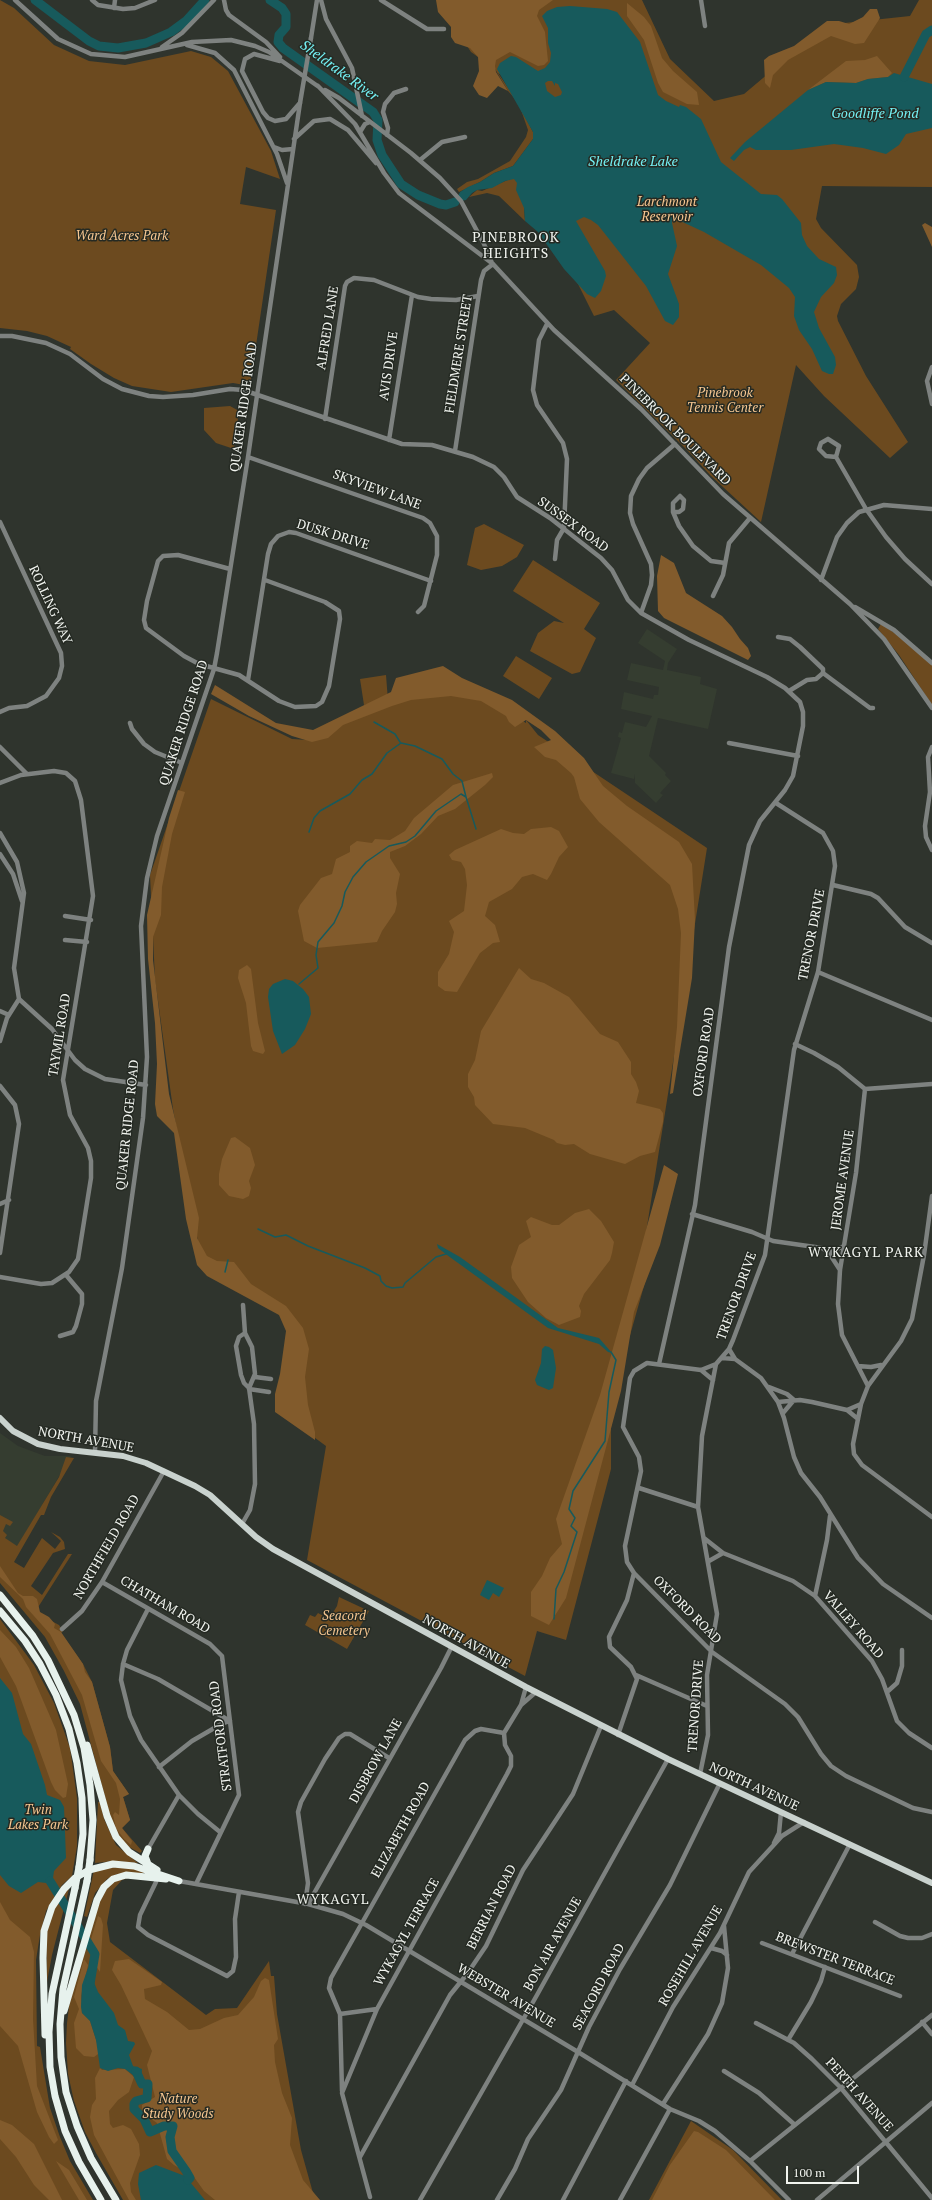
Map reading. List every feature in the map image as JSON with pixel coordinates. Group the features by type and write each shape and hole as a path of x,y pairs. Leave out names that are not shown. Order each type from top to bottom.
{"highway":[{"path":"0,1595 33,1636 64,1690 93,1761 105,1809 113,1832 126,1849 148,1865 178,1881"},
{"path":"0,1610 25,1641 42,1668 58,1699 69,1728 77,1763 82,1798 83,1829 79,1866 52,1994 49,2028 49,2057"},
{"path":"78,1725 86,1758 91,1793 93,1829 87,1881 63,1989 60,2024 62,2066 71,2109 87,2150 116,2200"},
{"path":"148,1849 145,1856 148,1865"},
{"path":"101,2200 79,2162 65,2131 53,2087 44,2026 43,1942 48,1917 59,1894 83,1873 110,1864 134,1866 178,1881"},
{"path":"60,2024 99,1894 106,1884 115,1878 131,1875 178,1881"}],"main road":[{"name":"NORTH AVENUE","path":"0,1418 17,1433 38,1444 123,1456 164,1471 210,1495 273,1549 526,1687 618,1735 932,1883"}],"street":[{"name":"PINEBROOK BOULEVARD","path":"15,0 25,7 52,35 84,52 118,58 141,55 183,44 216,40 239,41 262,49 339,98 420,160 452,191 468,212 492,264"},
{"path":"92,0 98,5 114,8 135,8 155,0"},
{"path":"114,0 114,8"},
{"path":"159,50 182,32 214,0"},
{"path":"224,0 226,10 229,15 266,42 285,63"},
{"name":"QUAKER RIDGE ROAD","path":"95,1452 96,1401 122,1268 137,1166 146,1085 141,942 142,910 150,862 214,669 248,457 294,139 317,0"},
{"path":"321,0 326,19 349,62 362,116"},
{"path":"381,0 428,30 444,29"},
{"path":"701,0 705,26"},
{"path":"183,44 209,50 230,65 237,75 273,146 288,185"},
{"path":"285,63 254,54 245,59 242,71 263,112 268,118 276,120 286,119 300,103"},
{"name":"PINEBROOK BOULEVARD","path":"318,86 346,113 360,132 380,168 404,198 461,238 492,264 547,324 628,396 707,478 750,518 850,604 876,629 932,708"},
{"path":"387,135 388,128 383,112 385,104 394,92 406,88"},
{"path":"294,139 314,121 322,118 334,120 352,134 380,168"},
{"path":"360,132 365,124 370,122"},
{"path":"420,160 442,142 465,137"},
{"path":"273,146 282,150 293,149"},
{"name":"FIELDMERE STREET","path":"455,451 478,296 483,274 492,264"},
{"name":"ALFRED LANE","path":"325,418 345,286 347,282 354,278 374,280 412,295 444,300 478,296"},
{"name":"AVIS DRIVE","path":"389,440 412,295"},
{"path":"547,324 539,340 533,390 537,406 563,443 566,459 564,528 557,540 554,559"},
{"name":"SUSSEX ROAD","path":"0,336 12,336 46,343 70,354 103,379 122,389 163,398 230,389 257,395 409,446 432,446 455,451 494,468 504,477 517,497 564,528 606,563 612,570 628,600 641,613 689,640 768,677 789,691 800,702 803,712 803,726 798,756"},
{"path":"932,367 927,381 932,404"},
{"path":"828,439 837,444 839,450 836,457 826,456 819,449 821,443 828,439"},
{"path":"641,613 651,585 652,575 651,564 632,524 630,513 631,496 638,479 647,468 675,444"},
{"name":"SKYVIEW LANE","path":"248,457 423,518 433,527 437,536 437,555 424,606 418,612"},
{"path":"836,457 866,509 905,559 932,582"},
{"path":"821,580 836,537 851,519 866,509 891,505 932,508"},
{"path":"673,512 679,526 693,546 711,560 725,563"},
{"path":"713,596 723,575 729,543 750,518"},
{"name":"ROLLING WAY","path":"0,522 61,653 62,666 59,678 46,696 27,706 9,708 0,712"},
{"name":"DUSK DRIVE","path":"248,680 271,544 278,536 289,532 296,533 365,556 431,581"},
{"path":"230,569 178,555 163,556 158,561 147,601 144,620 146,628 184,656 214,669 239,675 279,701 300,708 316,706 322,702 329,686 340,620 338,610 325,602 265,580"},
{"name":"PINEBROOK BOULEVARD","path":"850,604 882,622 901,635 932,663"},
{"path":"876,629 877,624 882,622"},
{"path":"778,637 790,639 821,666 823,673 870,708 873,708"},
{"path":"789,691 807,680 816,679 823,673"},
{"path":"130,723 138,738 147,747 182,763"},
{"path":"729,743 798,756"},
{"path":"932,746 928,757 930,792 925,830 932,850"},
{"path":"0,747 27,774 0,783"},
{"name":"OXFORD ROAD","path":"659,1364 695,1205 729,947 748,852 754,833 767,813 776,803 793,776 798,756"},
{"name":"TAYMIL ROAD","path":"0,1277 45,1284 55,1282 66,1275 78,1259 91,1165 88,1148 72,1121 65,1099 63,1080 67,1048 91,920 93,896 81,800 75,781 66,773 54,771 27,774"},
{"name":"TRENOR DRIVE","path":"700,1774 708,1735 707,1675 712,1652 717,1614 709,1561 698,1507 699,1451 716,1364 729,1349 765,1255 795,1044 818,972 833,885 835,859 829,841 816,828 776,803"},
{"path":"0,833 12,850 19,867 24,893 14,968 19,999 52,1028 75,1060 98,1076 146,1085"},
{"path":"0,854 13,874 23,905"},
{"path":"833,885 871,894 878,898 904,927 932,943"},
{"path":"65,916 91,920"},
{"path":"65,940 87,942"},
{"path":"818,972 932,1020"},
{"path":"0,1041 9,1015 19,999"},
{"path":"0,1011 9,1015"},
{"path":"795,1044 838,1067 865,1089 932,1085"},
{"path":"0,1086 11,1099 19,1116 9,1200 0,1253"},
{"name":"JEROME AVENUE","path":"865,1089 856,1173 840,1270 838,1304 840,1325 850,1354 868,1386"},
{"path":"932,1196 923,1262 912,1319 901,1341 881,1365 868,1386 861,1404 853,1444 857,1459 887,1485 932,1517"},
{"path":"0,1204 9,1200"},
{"path":"692,1214 786,1243 822,1248 829,1253 840,1270"},
{"path":"829,1253 844,1246"},
{"path":"60,1336 73,1332 82,1304 82,1294 66,1275"},
{"path":"242,1524 250,1510 255,1484 254,1424 249,1388 255,1377 252,1347 245,1333 243,1305"},
{"path":"245,1333 239,1337 236,1346 241,1375 244,1383 249,1388 269,1392"},
{"path":"729,1349 735,1359 757,1374 769,1387 783,1413 794,1457 801,1473 820,1496 852,1550 874,1576 895,1594 932,1618"},
{"path":"722,1358 735,1359"},
{"name":"OXFORD ROAD","path":"716,1364 701,1370 647,1363 634,1371 630,1378 626,1397 623,1427 639,1457 641,1471 639,1488 625,1551 627,1562 634,1573 712,1652 786,1704 800,1721 821,1754 840,1772 913,1808 932,1812"},
{"path":"858,1366 871,1367 881,1365"},
{"path":"701,1370 713,1380"},
{"path":"255,1377 271,1379"},
{"path":"769,1387 787,1394 794,1400"},
{"path":"783,1413 794,1400"},
{"path":"778,1402 794,1400 847,1410 858,1419"},
{"path":"847,1410 861,1404"},
{"name":"NORTHFIELD ROAD","path":"62,1629 82,1611 102,1582 164,1471"},
{"path":"639,1488 698,1507"},
{"path":"815,1596 827,1540 830,1515"},
{"name":"VALLEY ROAD","path":"704,1538 723,1553 793,1580 815,1596 872,1661 887,1692 894,1715 903,1728 919,1741 932,1748"},
{"path":"709,1561 723,1553"},
{"path":"634,1573 626,1600 609,1637 610,1647 636,1675 707,1706"},
{"name":"CHATHAM ROAD","path":"102,1582 216,1649"},
{"path":"148,1609 127,1650 123,1664 121,1680 130,1716 141,1740 158,1767 179,1795 198,1814 220,1832"},
{"name":"DISBROW LANE","path":"306,1904 441,1668 452,1646"},
{"name":"STRATFORD ROAD","path":"196,1884 239,1795 222,1656 216,1649"},
{"path":"887,1692 897,1684 902,1666 902,1650"},
{"path":"123,1664 178,1690 230,1721"},
{"path":"618,1735 637,1682 636,1675"},
{"path":"504,1732 520,1705 526,1687"},
{"path":"520,1705 536,1692"},
{"path":"158,1767 192,1741 223,1723 230,1721"},
{"name":"BERRIAN ROAD","path":"360,2157 450,1995 486,1946 523,1870 573,1794 601,1726"},
{"name":"ELIZABETH ROAD","path":"342,2093 340,2014 330,1992 329,1983 465,1740 475,1731 480,1729 504,1732"},
{"name":"WYKAGYL TERRACE","path":"342,2093 377,2009 511,1766 511,1756 505,1745 504,1732"},
{"path":"306,1904 308,1882 298,1812 301,1802 339,1738 345,1734 350,1734 389,1758"},
{"name":"BON AIR AVENUE","path":"420,2200 668,1759"},
{"name":"SEACORD ROAD","path":"497,2200 515,2168 528,2139 561,2090 578,2052 620,1969 670,1885 720,1783"},
{"path":"148,1849 179,1795"},
{"name":"ROSEHILL AVENUE","path":"774,1843 778,1833 781,1812"},
{"name":"ROSEHILL AVENUE","path":"632,2085 673,2007 724,1925 749,1872 774,1843 804,1822"},
{"path":"792,1954 850,1844"},
{"name":"WEBSTER AVENUE","path":"178,1881 306,1904 343,1914 362,1923 578,2052 670,2109 699,2121 715,2131 750,2161 789,2200"},
{"path":"156,1882 140,1915 138,1927 148,1935 227,1976 233,1970 236,1957 235,1919 239,1892"},
{"path":"308,1882 317,1885"},
{"path":"874,1922 900,1936 908,1938 922,1938 932,1934"},
{"path":"663,2104 708,2034 722,2003 727,1981 727,1955 724,1925"},
{"name":"BREWSTER TERRACE","path":"762,1943 900,1996"},
{"path":"711,1948 722,1951 727,1955"},
{"path":"788,2040 814,1995 825,1967"},
{"path":"340,2014 377,2009"},
{"path":"750,2161 932,2014"},
{"path":"922,2022 932,2034"},
{"name":"PERTH AVENUE","path":"756,2023 788,2040 812,2059 841,2088 932,2198"},
{"path":"724,2071 759,2093 794,2125"},
{"path":"563,2200 626,2081"},
{"path":"342,2093 370,2197"},
{"path":"816,2200 887,2143 932,2103"},
{"path":"620,2200 670,2109"}],"shaded area":[{"path":"647,629 677,649 668,663 667,670 701,677 700,684 717,689 708,729 658,718 649,756 666,773 665,775 671,781 660,793 663,795 656,803 635,783 635,774 634,779 611,773 621,738 618,737 619,732 622,733 625,722 646,727 652,716 621,709 624,692 653,699 654,695 658,695 659,687 627,680 631,663 663,670 665,661 638,643"},
{"path":"0,1433 18,1446 45,1456 71,1456 2,1573 0,1571"}],"green space":[{"name":"Ward Acres Park","path":"0,0 14,8 54,45 89,61 125,65 191,51 211,57 228,71 271,151 280,179 246,167 240,204 276,210 250,386 233,383 171,392 132,386 114,378 91,364 70,349 71,347 47,336 27,331 0,328"},
{"path":"436,0 553,0 539,10 537,16 545,32 548,61 544,65 538,66 510,52 496,60 495,66 496,72 508,91 498,86 487,98 479,95 473,86 479,71 478,57 470,48 455,43 451,37 451,27 438,12"},
{"name":"Larchmont Reservoir","path":"437,0 642,0 670,59 714,101 744,94 826,25 910,16 919,0 932,0 932,187 822,186 816,219 821,228 857,265 859,277 856,289 841,304 837,316 838,321 866,376 908,442 890,458 824,396 796,365 761,522 711,476 687,450 616,380 650,343 614,310 594,316 578,284 524,208 525,221 499,196 487,193 469,197 477,190 482,191 510,179 537,143 534,96 498,73 517,101 508,91 495,69 471,52"},
{"path":"627,3 644,17 651,26 662,58 673,71 697,92 699,105 687,104 663,92 658,83 644,40 627,16"},
{"path":"870,9 877,9 880,18 864,43 855,44 831,36 788,60 773,75 770,88 765,83 764,60 769,56 794,46 827,21 839,21 849,24 863,17"},
{"path":"877,56 892,73 888,77 868,79 856,83 826,82 808,90 846,61 865,60"},
{"path":"520,107 533,132 533,139 513,166 494,173 480,182 459,192 457,189 467,182 478,179 510,161 526,137 528,130"},
{"path":"925,223 932,227 932,247 922,225"},
{"path":"230,406 239,411 234,449 216,443 204,430 204,408"},
{"path":"484,524 524,545 517,557 502,566 481,570 467,565 475,528"},
{"path":"661,555 674,563 686,593 722,616 732,627 748,648 751,656 748,660 664,618 658,611 657,576"},
{"path":"533,560 600,603 584,629 596,638 580,672 572,674 530,651 538,633 554,621 564,623 513,591"},
{"path":"881,624 913,647 932,665 932,705 899,655 878,629"},
{"path":"516,656 552,678 539,699 503,676"},
{"path":"443,666 462,678 512,700 555,731 584,758 603,786 627,806 679,842 692,864 695,920 692,978 673,1093 670,1094 677,1027 681,933 678,909 670,885 599,822 580,799 574,777 571,773 556,760 545,757 534,747 551,740 541,730 526,720 515,727 509,722 506,716 481,701 451,696 411,700 392,706 343,725 328,738 312,742 292,736 249,716 211,694 215,685 276,723 313,730 391,692 396,678"},
{"path":"386,675 388,701 364,705 360,679"},
{"path":"449,675 526,723 526,720 538,735 707,848 645,1239 653,1254 627,1346 611,1427 611,1469 566,1640 537,1631 525,1676 307,1560 326,1446 307,1432 284,1314 203,1269 173,1109 155,979 150,875 211,699 292,739 308,740"},
{"path":"492,773 493,777 485,785 455,809 438,816 421,834 405,846 390,852 390,858 400,874 396,893 397,904 395,912 382,931 377,942 317,948 304,941 298,911 300,905 321,878 332,874 336,859 350,852 350,846 357,841 372,843 375,839 390,840 405,831 414,818 453,785"},
{"path":"178,790 185,792 172,834 162,887 161,915 153,937 153,960 169,1094 199,1218 197,1238 207,1256 217,1261 234,1262 251,1284 286,1306 303,1328 309,1349 305,1377 308,1405 315,1432 315,1440 275,1412 275,1394 280,1374 286,1331 279,1315 207,1276 197,1265 186,1219 174,1133 157,1116 155,1104 157,1064 155,1023 148,959 147,915 169,818"},
{"path":"551,827 559,831 568,847 559,857 551,874 547,880 533,874 522,877 512,889 489,902 485,916 495,925 500,942 493,943 480,953 457,992 445,991 438,986 438,972 449,954 454,932 449,921 464,911 467,885 465,869 461,862 452,860 449,855 455,850 501,829 513,833 524,834 531,829"},
{"path":"247,965 251,969 258,1023 265,1051 263,1054 253,1051 251,1046 246,1003 238,978 239,970"},
{"path":"519,968 531,979 544,983 569,997 600,1034 618,1042 631,1062 631,1074 639,1091 636,1103 660,1109 663,1113 663,1122 655,1152 640,1156 625,1164 590,1154 574,1144 565,1145 557,1143 554,1140 525,1128 493,1124 475,1105 474,1097 468,1087 468,1074 475,1060 481,1031"},
{"path":"235,1137 250,1148 255,1165 249,1181 251,1188 249,1196 243,1199 229,1196 219,1185 219,1174 222,1159 231,1138"},
{"path":"664,1165 678,1174 660,1245 634,1312 621,1391 566,1598 549,1625 531,1616 531,1592 542,1576 550,1558 562,1544 556,1519 600,1395"},
{"path":"589,1209 601,1221 614,1242 612,1253 610,1260 584,1294 579,1306 581,1311 580,1317 559,1325 546,1318 528,1302 512,1278 511,1267 519,1245 531,1237 526,1221 531,1217 552,1225 559,1225 575,1213"},
{"path":"66,1457 74,1458 51,1497 44,1515 41,1515 14,1562 24,1568 42,1538 55,1549 61,1541 51,1532 60,1537 64,1542 65,1549 53,1553 31,1586 42,1595 68,1554 72,1554 35,1612 59,1625 63,1631 61,1633 83,1664 92,1682 110,1747 113,1771 129,1794 123,1797 130,1820 122,1828 142,1851 140,1853 129,1847 119,1837 112,1823 80,1704 64,1671 45,1637 0,1583 0,1515 13,1522 10,1526 6,1524 3,1531 7,1535 5,1538 17,1546 59,1477"},
{"path":"0,1566 18,1593 23,1596 33,1596 37,1599 40,1612 49,1617 55,1624 54,1628 61,1632 83,1664 85,1672 92,1682 110,1747 113,1771 129,1794 123,1797 130,1820 122,1828 132,1841 131,1845 124,1839 116,1828 113,1815 115,1812 119,1815 120,1799 116,1783 101,1761 82,1695 50,1634 26,1607 23,1599 0,1577"},
{"name":"Seacord Cemetery","path":"339,1597 369,1611 347,1649 305,1625 310,1615 315,1617 318,1613 329,1619 337,1606"},
{"name":"Twin Lakes Park","path":"0,1619 34,1665 54,1703 70,1748 77,1798 77,1846 72,1876 62,1885 46,1911 40,1935 36,1960 37,2046 40,2047 50,2108 60,2137 70,2161 93,2200 0,2200"},
{"path":"0,1630 16,1647 29,1668 56,1730 68,1784 66,1797 63,1798 55,1790 51,1782 16,1686 0,1657"},
{"path":"98,1802 100,1802 104,1819 116,1845 138,1863 114,1861 95,1863"},
{"path":"104,1867 134,1868 147,1873 117,1874 107,1879 95,1893 87,1917 84,1916 94,1870"},
{"name":"Nature Study Woods","path":"131,1877 122,1880 113,1890 107,1923 110,1942 206,2015 215,2009 237,2008 269,1961 271,1976 274,1976 277,2014 301,2150 315,2200 123,2200 96,2153 85,2132 74,2101 68,2074 66,2043 70,1999 100,1897 116,1880"},
{"path":"70,1885 52,1955 47,1982 46,1936 51,1914"},
{"path":"0,1902 10,1920 30,1937 34,1952 33,2019 37,2086 58,2140 54,2144 37,2112 18,2046 0,2026"},
{"path":"98,1916 101,1918 103,1925 100,1972 96,1966 96,1952 91,1939"},
{"path":"84,1959 88,1965 81,1996 82,2013 90,2021 99,2049 98,2054 94,2057 84,2056 76,2048 74,2023 79,2009 74,1997"},
{"path":"129,1959 162,1982 161,1985 144,1989 145,1999 167,2012 189,2030 200,2029 224,2018 238,2015 254,1997 261,1981 265,1978 269,1980 278,2039 274,2045 275,2062 282,2093 292,2118 290,2145 303,2180 320,2200 215,2200 204,2191 194,2177 167,2159 157,2123 143,2113 142,2110 142,2105 155,2097 147,2065 152,2051 121,1985 112,1970 115,1961"},
{"path":"100,2068 102,2070 125,2069 134,2077 129,2092 118,2100 109,2111 110,2124 113,2128 123,2125 131,2129 139,2144 140,2155 130,2183 131,2192 136,2200 129,2200 94,2135 90,2117 92,2105 96,2099 95,2078"},
{"path":"0,2120 12,2125 34,2144 62,2200 49,2200 34,2185 16,2157 0,2139"},
{"path":"691,2121 733,2150 782,2200 649,2200"},
{"path":"694,2131 726,2150 775,2200 652,2200 670,2165"},
{"path":"56,2161 69,2170 87,2200 79,2200"}],"water":[{"name":"Sheldrake Lake","path":"570,6 607,9 617,12 640,42 658,95 666,101 679,107 680,105 686,107 701,119 721,162 761,194 777,195 782,199 801,223 802,235 807,246 819,259 836,267 837,275 834,283 821,297 814,312 819,328 835,357 836,365 833,374 822,371 812,349 799,330 794,316 795,297 789,288 761,265 704,232 676,219 672,219 672,223 677,246 668,274 679,304 679,317 673,325 665,321 646,286 598,225 591,220 584,217 576,221 605,271 606,276 601,291 595,298 587,294 564,269 538,232 525,221 524,208 516,190 517,183 514,179 505,181 492,188 477,190 466,200 455,202 460,192 468,187 480,182 494,173 513,166 533,139 533,132 497,69 500,63 511,56 516,57 538,71 545,68 550,62 551,53 548,43 548,28 542,16 547,11 557,7","holes":["552,81 555,86 555,83 558,84 562,92 561,95 555,97 547,91 545,83"]},
{"name":"Goodliffe Pond","path":"894,73 932,84 932,128 906,134 899,145 886,154 863,148 834,144 791,150 756,150 750,147 744,150 734,161 730,158 745,142 808,90 826,82 856,83 868,79 888,77"},
{"path":"285,979 293,981 303,989 309,997 311,1014 305,1029 295,1045 282,1054 273,1031 268,997 269,989 273,984"},
{"path":"437,1244 460,1257 558,1328 599,1338 612,1353 608,1352 599,1344 548,1328 447,1255 438,1248"},
{"path":"545,1346 553,1350 556,1368 553,1388 549,1390 537,1385 535,1380 541,1363 542,1349"},
{"path":"487,1580 504,1588 499,1597 493,1593 489,1600 480,1595"},
{"path":"0,1678 12,1693 23,1734 31,1744 47,1795 60,1800 64,1807 66,1858 54,1871 53,1878 50,1881 46,1883 38,1882 21,1893 9,1886 0,1875"},
{"path":"88,1968 98,1992 114,2013 118,2025 125,2030 128,2041 134,2042 135,2044 129,2055 133,2066 142,2069 141,2081 125,2069 118,2068 108,2071 100,2068 96,2040 90,2021 82,2013 81,2007 82,1985"},
{"path":"156,2165 185,2176 205,2200 141,2200 138,2184 139,2173"}],"waterway":[{"name":"Sheldrake River","path":"35,0 89,41 99,46 118,48 146,43 171,32 186,21 205,0"},
{"name":"Sheldrake River","path":"270,0 282,8 286,14 286,27 279,35 278,42 283,48 373,112 378,120 377,140 382,155 401,184 418,195 440,204 446,205 455,202"},
{"name":"Sheldrake River","path":"904,77 926,34 932,30"},
{"path":"374,722 395,734 400,742"},
{"path":"309,832 314,818 320,811 350,794 362,780 372,774 387,753 401,743 415,746 442,759 453,774 462,781 466,797"},
{"path":"299,984 318,968 316,955 318,942 334,923 342,906 345,892 353,877 366,862 389,846 406,842 415,836 436,811 461,794 466,797 476,829"},
{"path":"258,1229 275,1237 286,1235 308,1246 365,1268 380,1276 381,1281 386,1286 392,1288 403,1287 405,1283 436,1257 446,1254"},
{"path":"225,1272 228,1260"},
{"path":"554,1619 556,1589 564,1572 577,1532 571,1526 575,1518 569,1509 573,1491 605,1441 609,1392 616,1360 611,1352"},
{"path":"50,1881 95,1954 90,1984"},
{"path":"136,2071 142,2084 148,2084 147,2098 136,2101 134,2104 134,2109 144,2119 150,2132 164,2126 173,2126 170,2137 172,2151 190,2178 188,2180"}],"district":[{"name":"PINEBROOK HEIGHTS","path":"516,246"},
{"name":"WYKAGYL PARK","path":"866,1253"},
{"name":"WYKAGYL","path":"333,1900"}],"park label":[{"name":"Pinebrook Tennis Center","path":"725,400"}]}
